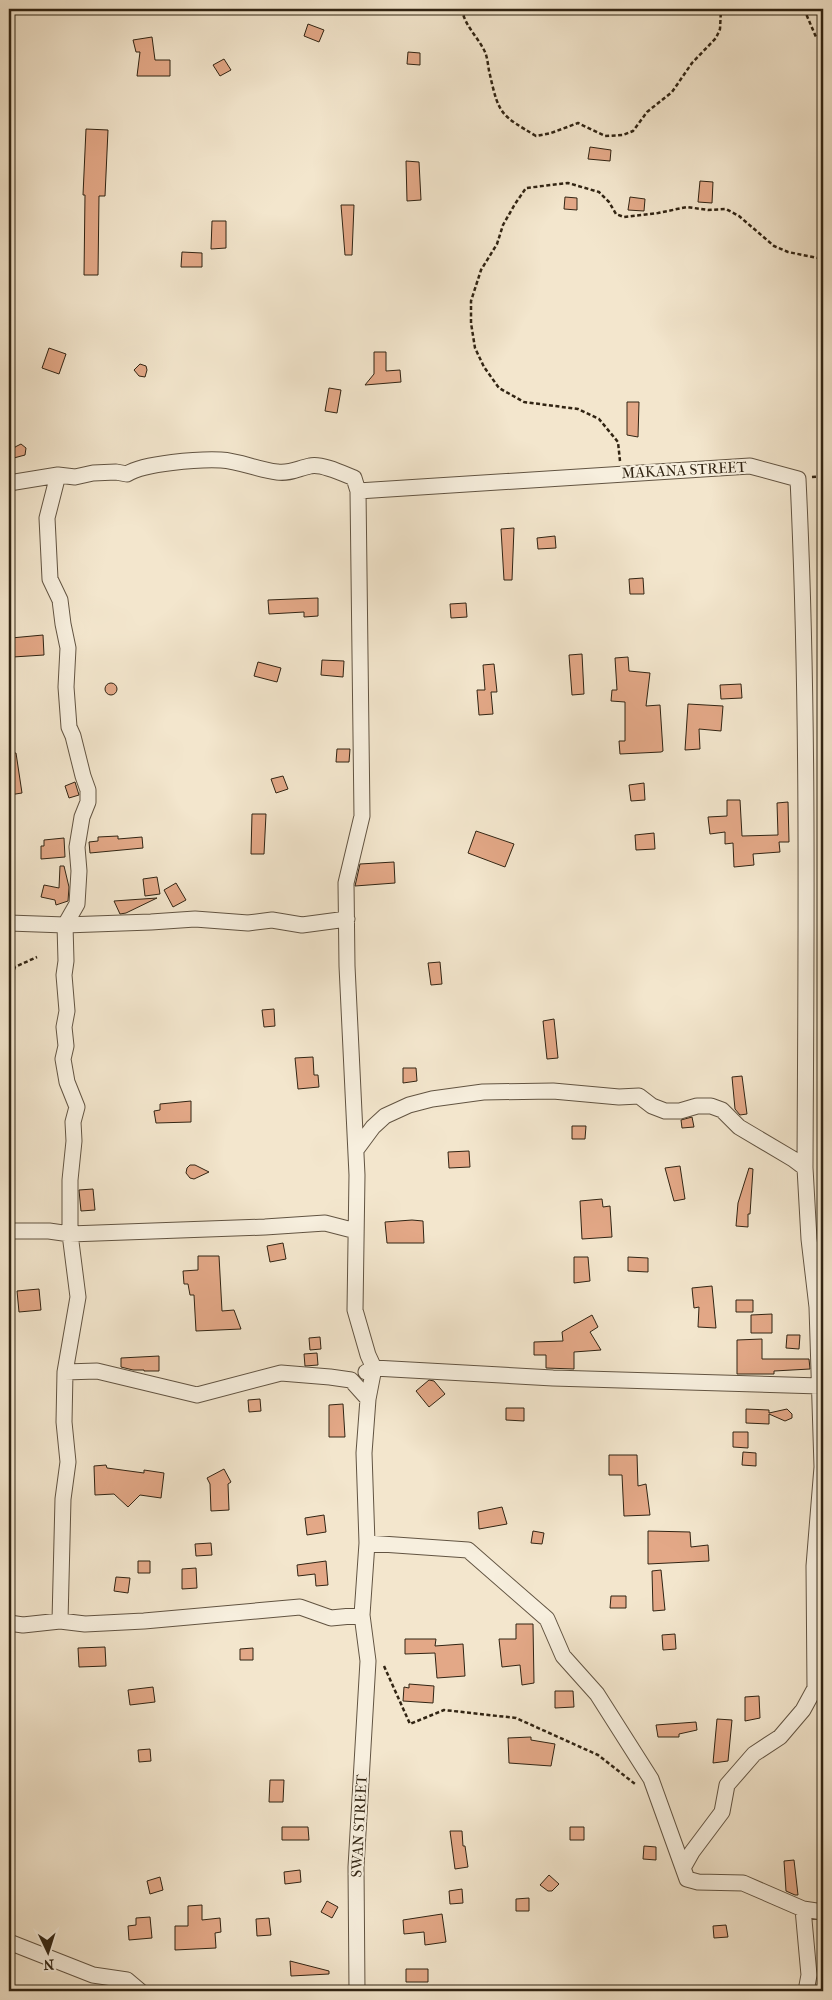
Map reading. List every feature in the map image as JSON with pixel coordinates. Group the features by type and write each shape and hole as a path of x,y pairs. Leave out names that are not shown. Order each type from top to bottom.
{"street":[{"path":"9,483 58,474 75,477 93,473 116,472 127,474 135,468 222,460 277,472 296,471 312,465 354,478 358,491 362,816 346,883 346,919 350,1058 357,1175 355,1310 368,1355 374,1368"},
{"name":"MAKANA STREET","path":"599,475 750,466 798,479 804,599 806,702 805,1168 809,1239 818,1307 822,1467 814,1566 815,1688 803,1710 780,1737 754,1754 727,1786 722,1812 692,1852 683,1868"},
{"path":"58,474 47,518 50,579 60,600 68,648 66,687 68,726 73,736 88,790 88,802 82,817 77,847 79,871 77,904 65,925 66,961 64,975 67,1011 64,1027 66,1046 63,1059 67,1082 77,1107 73,1122 74,1141 70,1180 70,1234 78,1297 65,1372 64,1422 68,1462 63,1499 60,1621"},
{"path":"358,491 599,475"},
{"path":"9,923 65,925 151,922 195,918 248,923 272,920 302,925 346,919"},
{"path":"356,1150 373,1127 385,1116 409,1105 432,1099 484,1092 553,1091 619,1097 638,1096 652,1106 665,1111 680,1111 697,1106 711,1106 722,1110 738,1127 805,1168"},
{"path":"9,1231 49,1231 70,1234 325,1223 356,1231"},
{"path":"65,1372 97,1371 197,1395 281,1373 351,1380 374,1368 553,1378 820,1386"},
{"name":"SWAN STREET","path":"357,1991 356,1867 368,1661 362,1615 367,1543 364,1453 368,1399 374,1368"},
{"path":"351,1380 368,1399"},
{"path":"367,1543 468,1550 546,1620 563,1656 597,1694 651,1779 687,1879 698,1882 742,1883 803,1908 823,1912"},
{"path":"9,1623 23,1625 60,1621 85,1624 144,1621 300,1607 331,1618 362,1615"},
{"path":"803,1908 809,1975 806,1991"},
{"path":"9,1942 93,1975 127,1980 140,1991"}],"path":[{"path":"462,9 463,19 476,36 486,55 498,108 508,120 536,136 551,133 578,123 606,136 623,135 633,131 648,112 672,92 692,64 716,38 720,29 721,9"},
{"path":"804,9 816,37 823,42"},
{"path":"599,475 620,460 618,442 599,419 578,409 524,402 499,388 484,367 475,348 470,301 481,270 497,244 503,225 526,188 568,183 599,192 609,202 616,214 624,217 658,214 687,207 708,210 726,209 739,216 774,246 788,252 818,258 823,261"},
{"path":"9,982 16,966 37,957"},
{"path":"368,1661 384,1666 410,1724 444,1710 516,1718 598,1755 637,1785"}],"building":[{"path":"308,24 324,30 319,42 304,36"},
{"path":"152,37 155,60 170,60 170,76 137,76 140,52 136,52 133,40"},
{"path":"408,52 420,53 420,65 407,64"},
{"path":"224,59 231,70 220,76 213,65"},
{"path":"86,129 108,130 105,196 99,196 98,275 84,275 85,195 83,195"},
{"path":"590,147 611,150 610,161 588,159"},
{"path":"406,161 419,162 421,200 407,201"},
{"path":"700,181 713,182 712,203 698,202"},
{"path":"565,197 577,198 577,210 564,209"},
{"path":"630,197 645,199 644,211 628,210"},
{"path":"341,205 354,205 352,255 345,255"},
{"path":"212,221 226,221 226,248 211,249"},
{"path":"182,252 202,253 202,267 181,267"},
{"path":"49,348 66,354 59,374 42,368"},
{"path":"374,352 386,352 386,371 400,370 401,382 365,385 374,374"},
{"path":"140,364 146,366 145,377 139,376 134,370"},
{"path":"329,388 341,390 337,413 325,411"},
{"path":"627,402 639,402 638,437 627,435"},
{"path":"21,444 26,448 25,455 10,459 15,447"},
{"path":"514,528 512,580 504,580 501,529"},
{"path":"555,536 556,548 538,549 537,538"},
{"path":"643,578 644,594 630,594 629,579"},
{"path":"318,598 318,616 304,617 304,612 269,614 268,600"},
{"path":"466,603 467,617 451,618 450,604"},
{"path":"43,635 44,655 13,657 11,638"},
{"path":"582,654 584,694 572,695 569,655"},
{"path":"628,657 629,671 650,673 646,706 660,705 663,751 661,752 620,754 619,741 625,741 625,702 611,701 612,690 617,690 615,658"},
{"path":"322,660 344,661 343,677 321,675"},
{"path":"258,662 281,668 277,682 254,676"},
{"path":"494,664 497,692 491,692 493,714 479,715 477,690 485,690 483,665"},
{"path":"109,683 113,683 117,689 113,695 109,695 105,691 105,687"},
{"path":"741,684 742,698 721,699 720,685"},
{"path":"688,704 723,706 721,731 699,729 700,749 685,750"},
{"path":"337,749 350,749 349,762 336,762"},
{"path":"9,753 16,753 22,793 9,795"},
{"path":"283,776 288,789 276,793 271,779"},
{"path":"75,782 79,795 69,798 65,786"},
{"path":"644,783 645,800 631,801 629,785"},
{"path":"727,800 740,800 742,836 778,835 777,803 788,802 789,842 779,842 780,852 753,854 754,865 734,867 733,843 725,844 725,832 710,834 708,817 727,816"},
{"path":"252,814 266,814 264,854 251,854"},
{"path":"476,831 514,844 505,867 468,853"},
{"path":"654,833 655,849 636,850 635,835"},
{"path":"118,836 118,839 142,837 143,848 90,853 89,842 98,841 98,837"},
{"path":"64,838 65,857 41,859 41,846 44,846 44,840"},
{"path":"394,862 395,883 355,886 360,864"},
{"path":"60,866 64,866 69,887 68,901 56,905 55,900 41,897 44,885 59,888"},
{"path":"157,877 160,894 145,896 143,879"},
{"path":"176,883 186,900 173,907 164,890"},
{"path":"157,898 120,914 114,901"},
{"path":"440,962 442,984 431,985 428,963"},
{"path":"274,1009 275,1026 264,1027 262,1010"},
{"path":"554,1019 558,1058 547,1059 543,1021"},
{"path":"313,1057 314,1075 318,1075 319,1087 298,1089 295,1058"},
{"path":"403,1068 416,1068 417,1081 403,1083"},
{"path":"742,1076 747,1114 740,1115 735,1109 732,1077"},
{"path":"191,1101 191,1122 156,1123 154,1111 160,1110 160,1104"},
{"path":"692,1117 694,1127 682,1128 681,1120"},
{"path":"572,1126 586,1126 585,1139 572,1139"},
{"path":"469,1151 470,1167 449,1168 448,1152"},
{"path":"190,1165 195,1165 209,1172 194,1179 190,1178 186,1173"},
{"path":"680,1166 685,1199 674,1201 665,1168"},
{"path":"749,1168 753,1169 748,1227 736,1226 738,1203"},
{"path":"93,1189 95,1210 81,1211 79,1190"},
{"path":"602,1199 603,1207 610,1206 612,1237 582,1239 580,1201"},
{"path":"423,1221 424,1243 387,1243 385,1222"},
{"path":"283,1243 286,1259 270,1262 267,1246"},
{"path":"198,1256 219,1256 222,1311 234,1310 241,1329 196,1331 194,1295 190,1295 188,1284 184,1284 183,1271 198,1270"},
{"path":"574,1257 588,1257 590,1281 574,1283"},
{"path":"628,1257 648,1258 648,1272 628,1271"},
{"path":"712,1286 716,1328 698,1327 699,1307 694,1308 692,1288"},
{"path":"39,1289 41,1310 19,1312 17,1291"},
{"path":"736,1300 753,1300 753,1312 736,1312"},
{"path":"772,1314 772,1333 751,1333 751,1315"},
{"path":"592,1315 598,1327 590,1332 601,1350 574,1352 574,1369 546,1368 546,1355 534,1355 534,1342 563,1341 562,1332"},
{"path":"787,1335 800,1335 799,1349 786,1348"},
{"path":"320,1337 321,1349 310,1350 309,1338"},
{"path":"762,1339 762,1359 809,1359 810,1369 774,1371 774,1374 737,1374 737,1340"},
{"path":"317,1353 318,1365 305,1366 304,1354"},
{"path":"159,1356 159,1371 133,1370 121,1367 121,1358"},
{"path":"429,1380 434,1381 445,1394 429,1407 416,1391"},
{"path":"260,1399 261,1411 249,1412 248,1400"},
{"path":"343,1404 345,1437 329,1437 329,1405"},
{"path":"506,1408 524,1408 524,1421 506,1420"},
{"path":"746,1409 769,1410 769,1413 787,1409 792,1414 792,1418 785,1421 769,1414 769,1424 746,1423"},
{"path":"733,1432 748,1432 748,1448 733,1447"},
{"path":"743,1452 756,1453 756,1466 742,1465"},
{"path":"609,1455 637,1455 638,1486 646,1484 650,1515 624,1516 622,1475 609,1475"},
{"path":"106,1465 107,1468 144,1473 144,1470 164,1473 161,1498 140,1495 128,1507 114,1494 95,1495 94,1466"},
{"path":"224,1469 231,1482 228,1484 229,1510 211,1511 210,1484 207,1478"},
{"path":"502,1507 507,1524 479,1529 478,1512"},
{"path":"324,1515 326,1532 307,1535 305,1518"},
{"path":"533,1531 544,1533 542,1544 531,1543"},
{"path":"648,1531 690,1532 691,1547 708,1545 709,1561 648,1564"},
{"path":"211,1543 212,1555 196,1556 195,1544"},
{"path":"138,1561 150,1561 150,1573 138,1573"},
{"path":"326,1561 328,1585 316,1586 315,1574 298,1576 297,1565"},
{"path":"196,1568 197,1588 182,1589 182,1569"},
{"path":"661,1570 665,1610 653,1611 652,1571"},
{"path":"116,1577 130,1578 128,1593 114,1591"},
{"path":"611,1596 626,1596 626,1608 610,1608"},
{"path":"516,1624 533,1624 534,1683 522,1685 520,1665 502,1667 499,1639 516,1639"},
{"path":"675,1634 676,1649 663,1650 662,1635"},
{"path":"405,1639 436,1639 435,1646 463,1644 465,1676 437,1678 435,1653 405,1654"},
{"path":"105,1647 106,1666 79,1667 78,1648"},
{"path":"253,1648 253,1660 240,1660 240,1649"},
{"path":"409,1684 434,1686 433,1703 403,1701 404,1687 409,1688"},
{"path":"153,1687 155,1702 130,1705 128,1690"},
{"path":"555,1691 573,1691 574,1707 555,1708"},
{"path":"759,1696 760,1718 745,1721 745,1697"},
{"path":"717,1719 732,1720 728,1761 713,1763"},
{"path":"696,1722 697,1730 679,1734 679,1737 658,1737 656,1725"},
{"path":"531,1737 531,1740 555,1744 551,1766 509,1763 508,1738"},
{"path":"150,1749 151,1761 139,1762 138,1750"},
{"path":"270,1780 284,1780 283,1802 269,1802"},
{"path":"282,1827 308,1827 309,1840 282,1840"},
{"path":"570,1827 584,1827 584,1840 570,1840"},
{"path":"450,1831 462,1831 468,1867 455,1869"},
{"path":"644,1846 656,1847 656,1860 643,1859"},
{"path":"794,1860 798,1895 786,1891 784,1861"},
{"path":"300,1870 301,1882 285,1884 284,1872"},
{"path":"549,1875 559,1884 552,1891 548,1891 540,1885"},
{"path":"160,1877 163,1890 150,1894 147,1881"},
{"path":"462,1889 463,1903 450,1904 449,1891"},
{"path":"529,1898 529,1911 516,1911 516,1899"},
{"path":"327,1901 338,1907 332,1918 321,1912"},
{"path":"202,1905 202,1920 220,1918 221,1932 215,1933 216,1948 175,1950 175,1926 188,1926 188,1906"},
{"path":"442,1914 446,1942 425,1945 424,1932 404,1934 403,1920"},
{"path":"150,1917 152,1938 129,1940 128,1926 136,1925 136,1918"},
{"path":"269,1918 271,1935 257,1936 256,1919"},
{"path":"726,1925 728,1937 714,1938 713,1926"},
{"path":"290,1961 329,1971 329,1974 291,1976"},
{"path":"406,1969 428,1969 428,1982 406,1982"}]}
